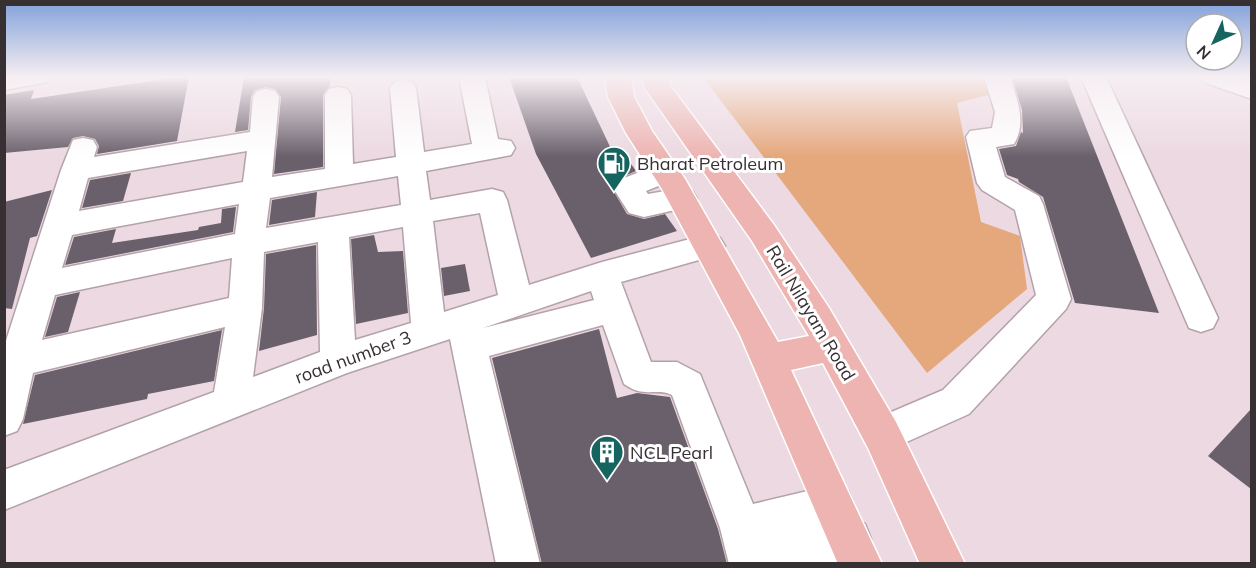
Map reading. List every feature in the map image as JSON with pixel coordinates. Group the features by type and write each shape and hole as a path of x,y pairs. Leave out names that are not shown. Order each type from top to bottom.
{"main road":[{"path":"624,104 709,246 768,359 848,536"},
{"name":"Rail Nilayam Road","path":"668,104 763,233 833,346 882,435 943,564"},
{"path":"768,359 833,346"}],"street":[{"path":"231,403 245,308 249,243 266,104"},
{"path":"338,104 339,177"},
{"path":"405,104 429,330"},
{"path":"60,226 255,189 494,150 480,104"},
{"path":"882,435 956,402 1054,299 1028,204 992,183 980,137 1004,138 1008,112 1005,104"},
{"path":"1105,104 1202,318"},
{"path":"4,419 18,361 79,159 263,139"},
{"path":"42,285 249,243 492,200 517,303"},
{"path":"333,229 338,361"},
{"name":"road number 3","path":"4,490 338,361 429,330 466,333 517,303 609,291 709,246"},
{"path":"518,564 466,333 609,291 637,373 644,378 674,376 682,379 687,385 747,551 848,536"},
{"path":"18,361 245,308"}],"shaded area":[{"path":"723,104 957,104 981,222 1020,236 1027,289 927,373"}],"building":[{"path":"4,104 184,104 177,141 97,154 99,146 95,139 83,136 73,138 68,147 4,153"},
{"path":"240,104 250,104 248,130 235,132"},
{"path":"280,104 323,104 323,167 274,174"},
{"path":"518,104 590,104 613,153 622,151 636,171 622,177 613,190 627,214 644,219 665,214 677,231 591,258 536,154"},
{"path":"1020,104 1076,104 1159,313 1075,303 1043,197 1019,182 1018,179 1007,175 999,149 1016,146 1021,132 1023,133"},
{"path":"131,173 123,201 82,208 90,180"},
{"path":"52,190 37,236 30,238 12,309 4,308 4,202"},
{"path":"317,192 315,217 269,225 272,200"},
{"path":"236,207 233,232 65,265 74,237 116,229 112,243 198,230 199,227 221,223 222,209"},
{"path":"374,235 378,252 403,251 408,313 356,324 351,239"},
{"path":"316,245 317,335 259,351 264,308 266,254"},
{"path":"465,264 470,291 444,296 441,268"},
{"path":"80,292 68,332 45,337 57,297"},
{"name":"NCL Pearl","path":"599,329 617,398 637,393 670,397 718,529 727,564 542,564 492,358"},
{"path":"222,330 214,381 148,394 147,399 23,424 35,375"},
{"path":"1251,409 1251,489 1208,456"}],"place":[{"name":"Bharat Petroleum","path":"614,192"},
{"name":"NCL Pearl","path":"607,481"}]}
